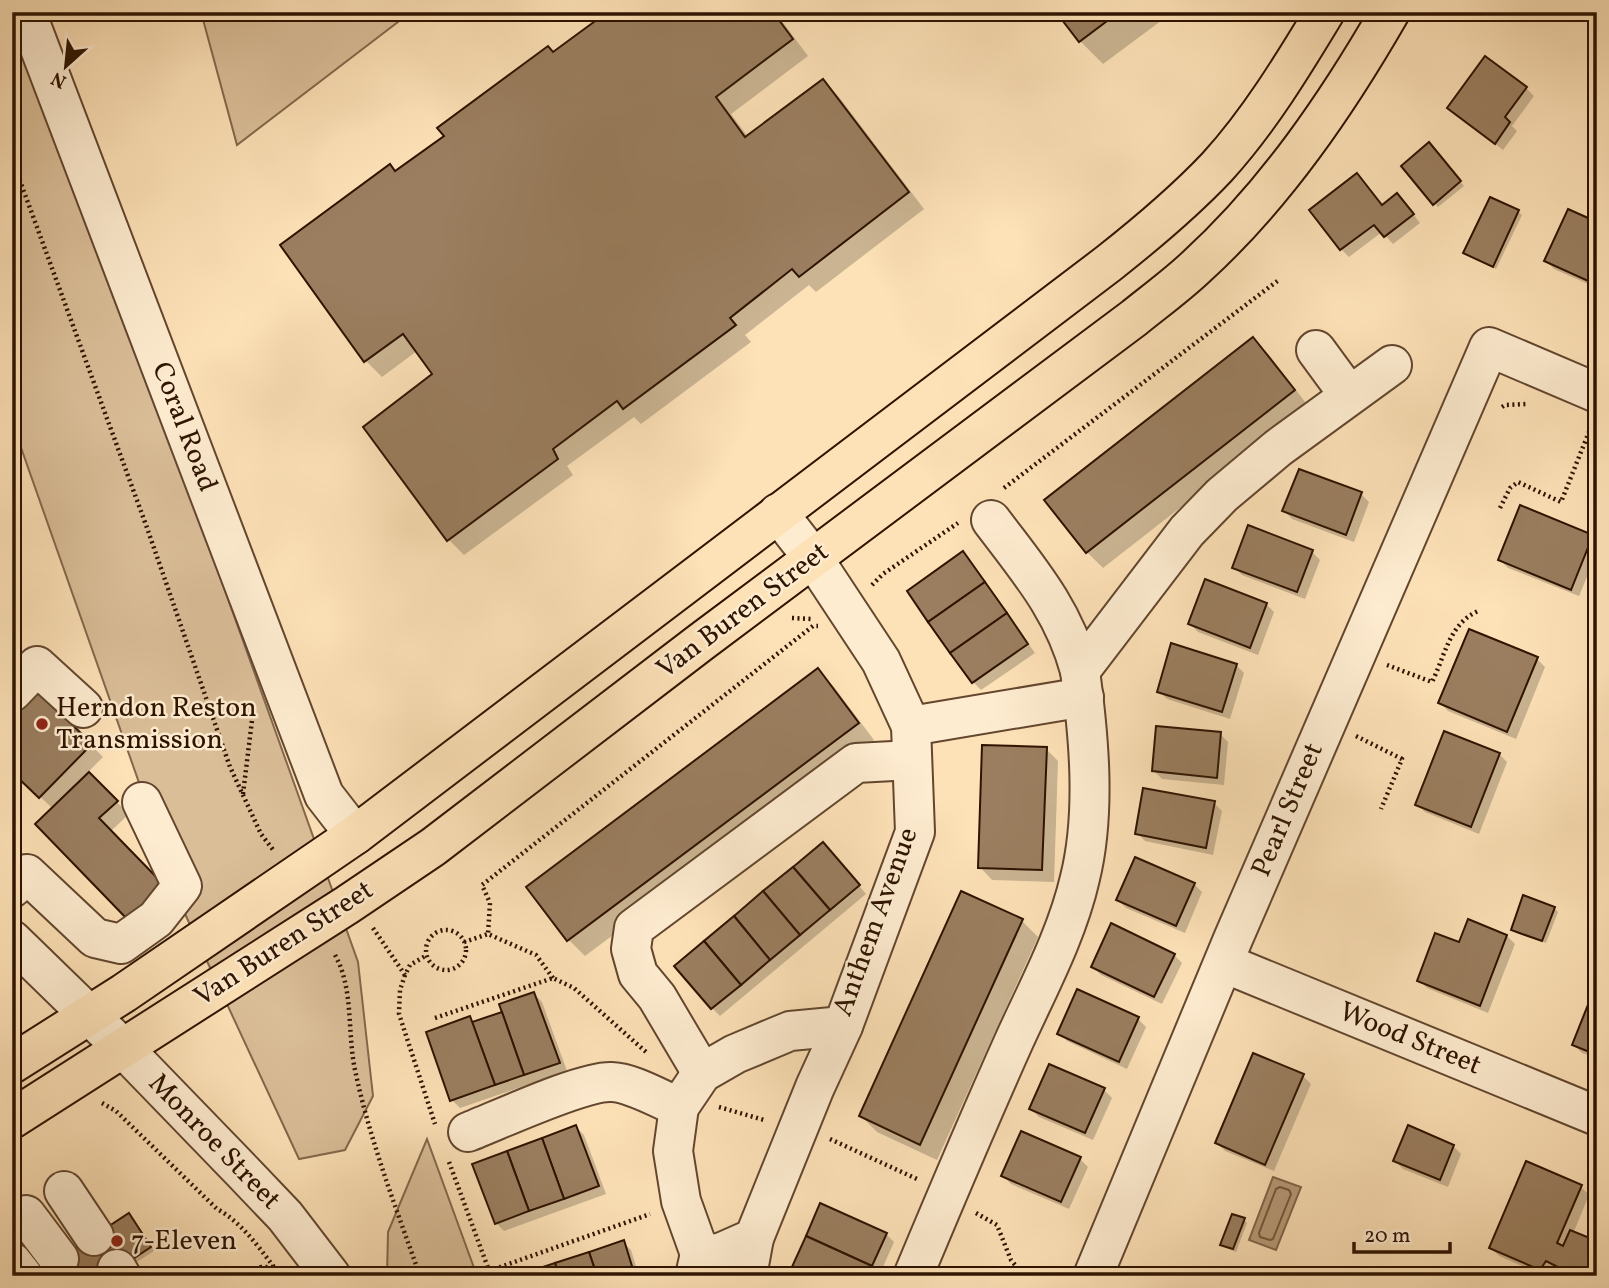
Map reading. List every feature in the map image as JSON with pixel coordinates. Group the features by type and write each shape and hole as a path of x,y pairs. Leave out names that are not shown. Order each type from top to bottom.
{"main road":[{"name":"Van Buren Street","path":"12,1064 355,835 1164,219 1218,166 1250,125 1303,50 1325,12"},
{"name":"Van Buren Street","path":"12,1119 433,847 1134,318 1196,267 1249,214 1329,110 1390,12"}],"street":[{"name":"Coral Road","path":"26,12 324,795 355,835"},
{"name":"Pearl Street","path":"1093,1276 1224,963 1489,347 1591,418"},
{"path":"1316,350 1349,395"},
{"path":"754,1238 697,1265 681,1200 673,1151 690,1090 657,997 638,974 631,949 634,928 856,763 1082,684 1187,531 1222,495 1278,448 1392,365"},
{"path":"912,1276 1061,937 1080,877 1089,810 1087,726 1073,641 1050,599 984,511"},
{"name":"Anthem Avenue","path":"690,1090 735,1054 790,1031 844,1026 915,832 911,743 881,661 813,558 778,513"},
{"path":"12,692 37,666 83,708"},
{"path":"12,888 27,874 95,938 121,944 156,919 182,886 142,802"},
{"path":"156,919 182,953"},
{"name":"Monroe Street","path":"12,940 123,1048 285,1216 331,1276"},
{"name":"Wood Street","path":"1224,963 1597,1116"},
{"path":"747,1276 754,1238 797,1131 844,1026"},
{"path":"468,1132 578,1089 611,1082 690,1090"},
{"path":"64,1191 94,1236"},
{"path":"26,1215 59,1259"},
{"path":"12,1262 23,1276"}],"path":[{"path":"12,159 146,525 230,767 261,834 279,857 290,879"},
{"path":"872,585 883,574 984,511 1279,279"},
{"path":"1498,411 1505,405 1525,403 1535,406"},
{"path":"1500,508 1510,488 1518,482 1561,502 1591,418"},
{"path":"1386,664 1432,682 1443,660 1450,636 1465,617 1478,611"},
{"path":"488,934 490,903 482,886 813,626"},
{"path":"1355,736 1402,760 1381,809"},
{"path":"318,922 344,972 355,1067 368,1126 420,1276"},
{"path":"373,927 405,975 410,965 427,955"},
{"path":"437,933 456,933 464,942 466,948 463,961 453,969 434,966 427,955 429,943 437,933"},
{"path":"464,942 488,934 536,956 552,978 574,988 649,1055"},
{"path":"435,1018 552,978"},
{"path":"690,1090 706,1104 797,1131 820,1134 946,1196 997,1225 1011,1259 1024,1276"},
{"path":"98,1101 116,1111 217,1209 230,1216 285,1276"},
{"path":"489,1272 651,1214 655,1225"},
{"path":"246,1276 261,1267 274,1267"}],"shaded area":[{"path":"12,12 18,12 358,962 373,1096 345,1150 299,1159 186,916 12,422"},
{"path":"201,12 411,12 237,145"},
{"path":"427,1139 477,1276 387,1276 388,1232"}],"water":[{"path":"1273,1177 1301,1187 1276,1250 1249,1240"}],"building":[{"path":"600,12 773,12 793,39 716,97 745,137 823,79 909,192 799,277 792,269 730,318 736,325 623,409 617,401 553,449 558,459 447,541 363,427 432,374 403,334 364,362 280,245 390,164 395,171 444,136 437,128 548,46 553,52 602,16"},
{"path":"1056,12 1119,12 1079,42"},
{"path":"1485,56 1527,87 1505,117 1510,122 1495,144 1447,108"},
{"path":"1429,142 1461,181 1433,205 1401,166"},
{"path":"1357,173 1382,205 1397,193 1414,214 1384,237 1374,225 1340,250 1309,210"},
{"path":"1490,197 1519,210 1493,267 1463,253"},
{"path":"1568,209 1597,222 1597,285 1544,261"},
{"path":"1253,337 1295,390 1086,553 1044,500"},
{"path":"1299,469 1362,492 1346,535 1282,511"},
{"path":"1520,505 1593,535 1571,590 1498,560"},
{"path":"1248,525 1313,550 1297,592 1232,568"},
{"path":"963,551 985,582 928,622 907,591"},
{"path":"1205,579 1267,603 1250,648 1188,624"},
{"path":"985,582 1007,613 950,653 928,622"},
{"path":"1007,613 1028,644 972,683 950,653"},
{"path":"1469,629 1538,657 1507,732 1438,703"},
{"path":"1171,643 1237,664 1222,712 1157,692"},
{"path":"818,668 859,723 567,941 526,887"},
{"name":"Herndon Reston Transmission","path":"32,685 92,744 39,798 12,772 12,704"},
{"path":"1156,726 1221,732 1217,778 1152,771"},
{"path":"1444,731 1500,753 1471,827 1415,805"},
{"path":"982,745 1047,747 1042,870 978,868"},
{"path":"89,772 118,801 99,818 166,887 129,921 35,824"},
{"path":"1143,788 1215,801 1206,848 1135,834"},
{"path":"823,842 860,885 830,910 793,867"},
{"path":"1135,857 1195,883 1176,926 1116,900"},
{"path":"793,867 830,910 800,935 763,891"},
{"path":"763,891 800,935 770,960 734,916"},
{"path":"961,891 1023,919 920,1145 859,1116"},
{"path":"1523,895 1555,907 1542,941 1511,930"},
{"path":"734,916 770,960 741,985 704,941"},
{"path":"1468,919 1507,935 1480,1006 1417,981 1435,933 1459,942"},
{"path":"1111,923 1175,954 1154,997 1091,967"},
{"path":"704,941 741,985 711,1009 674,966"},
{"path":"1597,982 1597,1055 1572,1045"},
{"path":"1077,989 1139,1017 1119,1062 1057,1034"},
{"path":"534,992 560,1063 524,1075 499,1004"},
{"path":"502,1012 524,1075 495,1085 472,1022"},
{"path":"470,1016 495,1085 450,1101 426,1032"},
{"path":"1253,1053 1304,1074 1265,1165 1215,1143"},
{"path":"1049,1064 1105,1088 1085,1133 1029,1109"},
{"path":"576,1125 599,1186 564,1199 542,1138"},
{"path":"1408,1125 1454,1145 1440,1180 1393,1161"},
{"path":"1021,1131 1081,1157 1061,1202 1001,1176"},
{"path":"542,1138 564,1199 529,1211 507,1151"},
{"path":"507,1151 529,1211 495,1224 472,1164"},
{"path":"1526,1161 1582,1185 1557,1243 1563,1246 1570,1230 1597,1241 1597,1276 1554,1276 1558,1267 1546,1261 1540,1270 1489,1248"},
{"path":"820,1203 887,1233 872,1266 806,1236"},
{"name":"7-Eleven","path":"129,1213 151,1247 107,1276 33,1276"},
{"path":"1232,1214 1245,1218 1233,1249 1220,1245"},
{"path":"806,1236 872,1266 867,1276 805,1276 791,1269"},
{"path":"624,1240 635,1276 597,1276 589,1252"},
{"path":"589,1252 597,1276 559,1276 555,1263"},
{"path":"555,1263 559,1276 521,1276 521,1274"}],"place":[{"name":"Herndon Reston Transmission","path":"42,724"},
{"name":"7-Eleven","path":"117,1241"}]}
